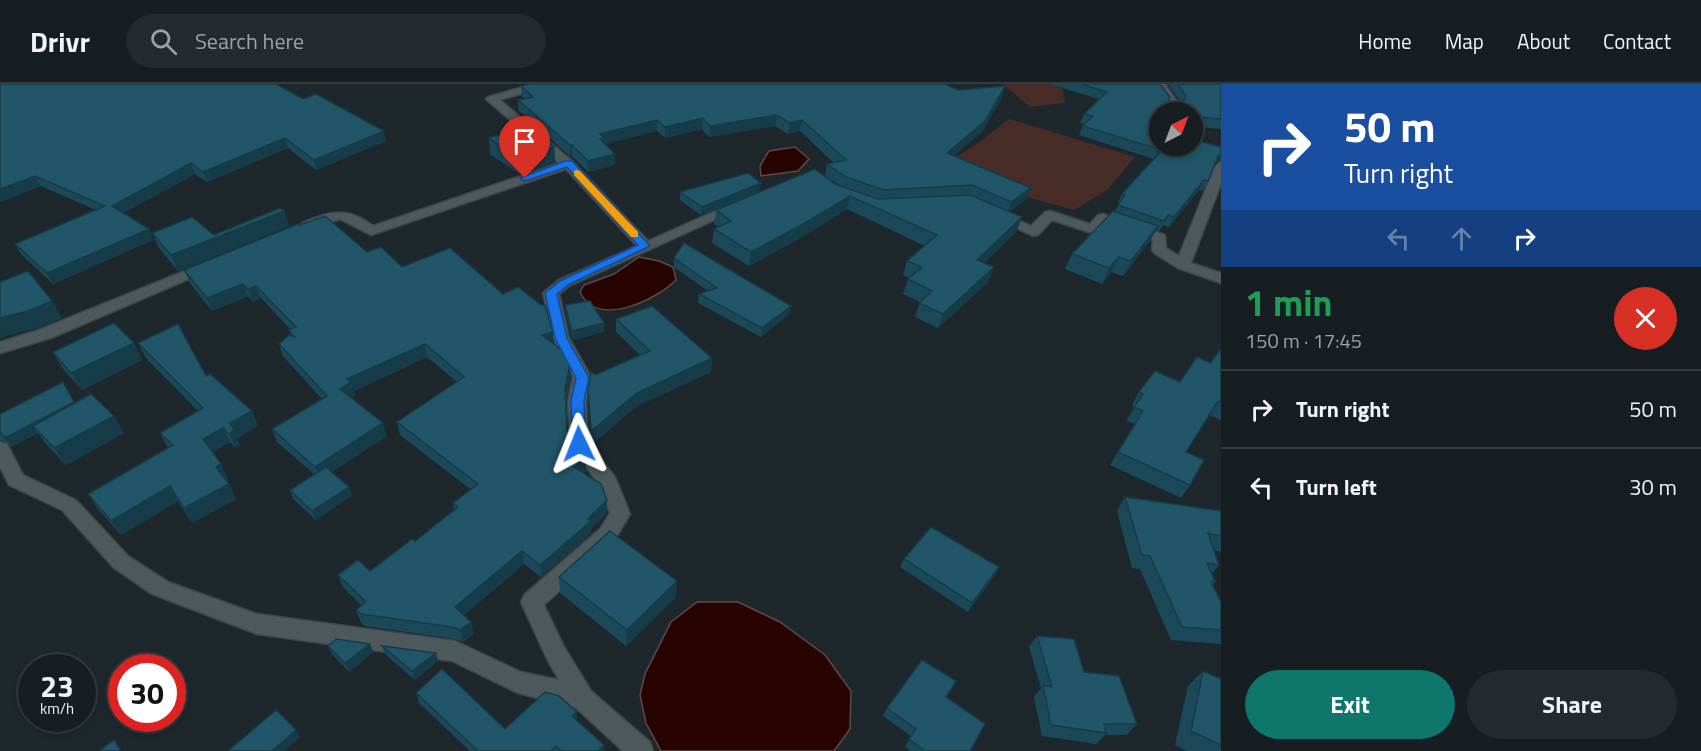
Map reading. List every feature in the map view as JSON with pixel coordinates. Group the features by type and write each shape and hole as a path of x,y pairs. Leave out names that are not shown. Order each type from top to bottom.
{"street":[{"path":"547,84 492,99 568,164 645,246"},
{"path":"1159,84 1171,102"},
{"path":"292,232 334,215 350,215 371,231 568,164"},
{"path":"1183,265 1221,166"},
{"path":"641,751 583,699 555,652 532,602 607,535 620,514 609,482 579,444 578,401 582,378 561,338 551,293 564,283 750,201"},
{"path":"979,208 1033,231 1050,215 1092,229 1103,218 1160,238 1159,250 1183,265 1221,278"},
{"path":"0,348 45,334 220,261"},
{"path":"0,449 15,480 69,505 121,562 160,588 257,624 455,651 518,682 583,699"}],"shaded area":[{"path":"1003,84 1051,84 1063,89 1065,103 1030,107"},
{"path":"1009,119 1135,157 1107,190 1074,210 1009,192 947,163"},
{"path":"795,147 809,159 798,171 761,176 760,166 769,151"},
{"path":"639,257 659,261 673,267 676,280 655,296 627,307 613,310 599,309 588,303 580,292 584,285 614,274"},
{"path":"697,602 738,602 780,622 825,655 851,691 850,729 834,751 661,751 646,723 640,695 645,674 671,622"}],"building":[{"path":"0,84 276,84 303,99 316,94 384,131 314,160 285,138 203,172 191,163 112,206 149,229 47,273 15,244 105,206 35,176 0,189"},
{"path":"530,84 945,84 958,90 1005,86 985,121 947,153 1031,188 1011,202 972,185 884,190 846,177 827,164 846,160 802,120 790,123 777,115 710,126 703,118 665,127 657,120 600,134 604,138 600,139 615,154 588,161 518,100 533,97 521,86"},
{"path":"1081,84 1160,84 1170,97 1169,102 1149,102 1149,146 1083,126 1093,116 1084,114 1107,92"},
{"path":"1178,84 1221,84 1221,119 1203,117 1203,102 1183,102 1186,96"},
{"path":"525,122 554,147 518,159 489,138 504,133 500,130"},
{"path":"1203,142 1221,147 1221,154 1218,156 1208,181 1204,180 1174,217 1168,215 1164,221 1118,205 1125,195 1122,194 1157,156 1203,156"},
{"path":"815,169 835,184 878,199 970,195 1022,217 977,260 994,267 943,314 919,303 932,291 908,279 922,267 907,261 937,235 850,196 751,252 714,229 731,221 716,210"},
{"path":"748,173 761,183 702,207 680,192"},
{"path":"280,208 284,211 171,255 152,233 192,217 214,235"},
{"path":"1113,211 1158,226 1131,261 1119,257 1109,268 1072,254"},
{"path":"325,216 367,252 381,247 402,267 450,248 503,294 518,287 541,305 545,305 553,332 542,335 563,351 570,364 565,388 567,431 586,458 574,467 601,484 607,500 588,519 591,521 540,565 522,551 455,607 471,622 460,630 361,614 356,610 366,602 338,575 358,560 370,571 412,539 415,541 458,507 453,503 478,484 397,422 464,377 425,344 347,379 351,382 340,389 383,423 315,467 272,429 327,396 279,344 289,335 295,337 289,330 296,327 256,286 248,289 243,284 207,298 184,270 298,224"},
{"path":"684,243 791,306 762,328 699,294 717,288 674,258"},
{"path":"28,271 52,301 28,311 0,318 0,282"},
{"path":"590,301 604,323 572,331 565,305"},
{"path":"652,306 712,358 637,393 591,431 588,388 591,372 595,375 650,351 616,319"},
{"path":"114,323 134,343 71,373 53,352"},
{"path":"178,324 206,376 210,374 252,411 230,423 234,430 229,434 223,428 203,439 221,464 216,467 229,484 184,508 170,486 111,521 88,494 173,445 160,433 203,408 138,343"},
{"path":"1221,348 1221,403 1218,401 1186,452 1204,460 1190,485 1118,452 1143,411 1134,407 1143,394 1139,392 1155,371 1180,382 1197,357 1211,363"},
{"path":"63,382 74,402 5,438 0,433 0,414"},
{"path":"91,394 114,416 54,448 33,426"},
{"path":"326,467 349,487 312,511 290,490"},
{"path":"1125,497 1221,511 1221,536 1208,533 1219,565 1207,563 1215,582 1211,582 1221,602 1221,630 1182,627 1150,556 1142,555"},
{"path":"931,527 999,567 972,603 904,559"},
{"path":"610,531 677,581 627,630 559,577"},
{"path":"1037,636 1074,639 1084,672 1119,676 1137,724 1104,724 1106,733 1051,725 1043,685 1052,687"},
{"path":"336,639 370,644 345,663 328,646"},
{"path":"382,646 436,653 412,671"},
{"path":"922,660 956,681 946,697 985,724 970,751 925,751 909,739 916,729 887,708"},
{"path":"442,669 505,729 545,692 559,696 577,712 572,716 604,745 598,751 562,751 556,746 551,751 476,751 416,693"},
{"path":"1203,671 1221,679 1221,745 1191,731"},
{"path":"276,710 296,730 272,751 228,751"},
{"path":"114,740 121,751 99,751"}],"slow traffic":[{"path":"577,173 634,235"}],"route":[{"path":"525,178 568,164 645,246 564,283 551,293 561,338 582,378 578,401 579,444"}]}
